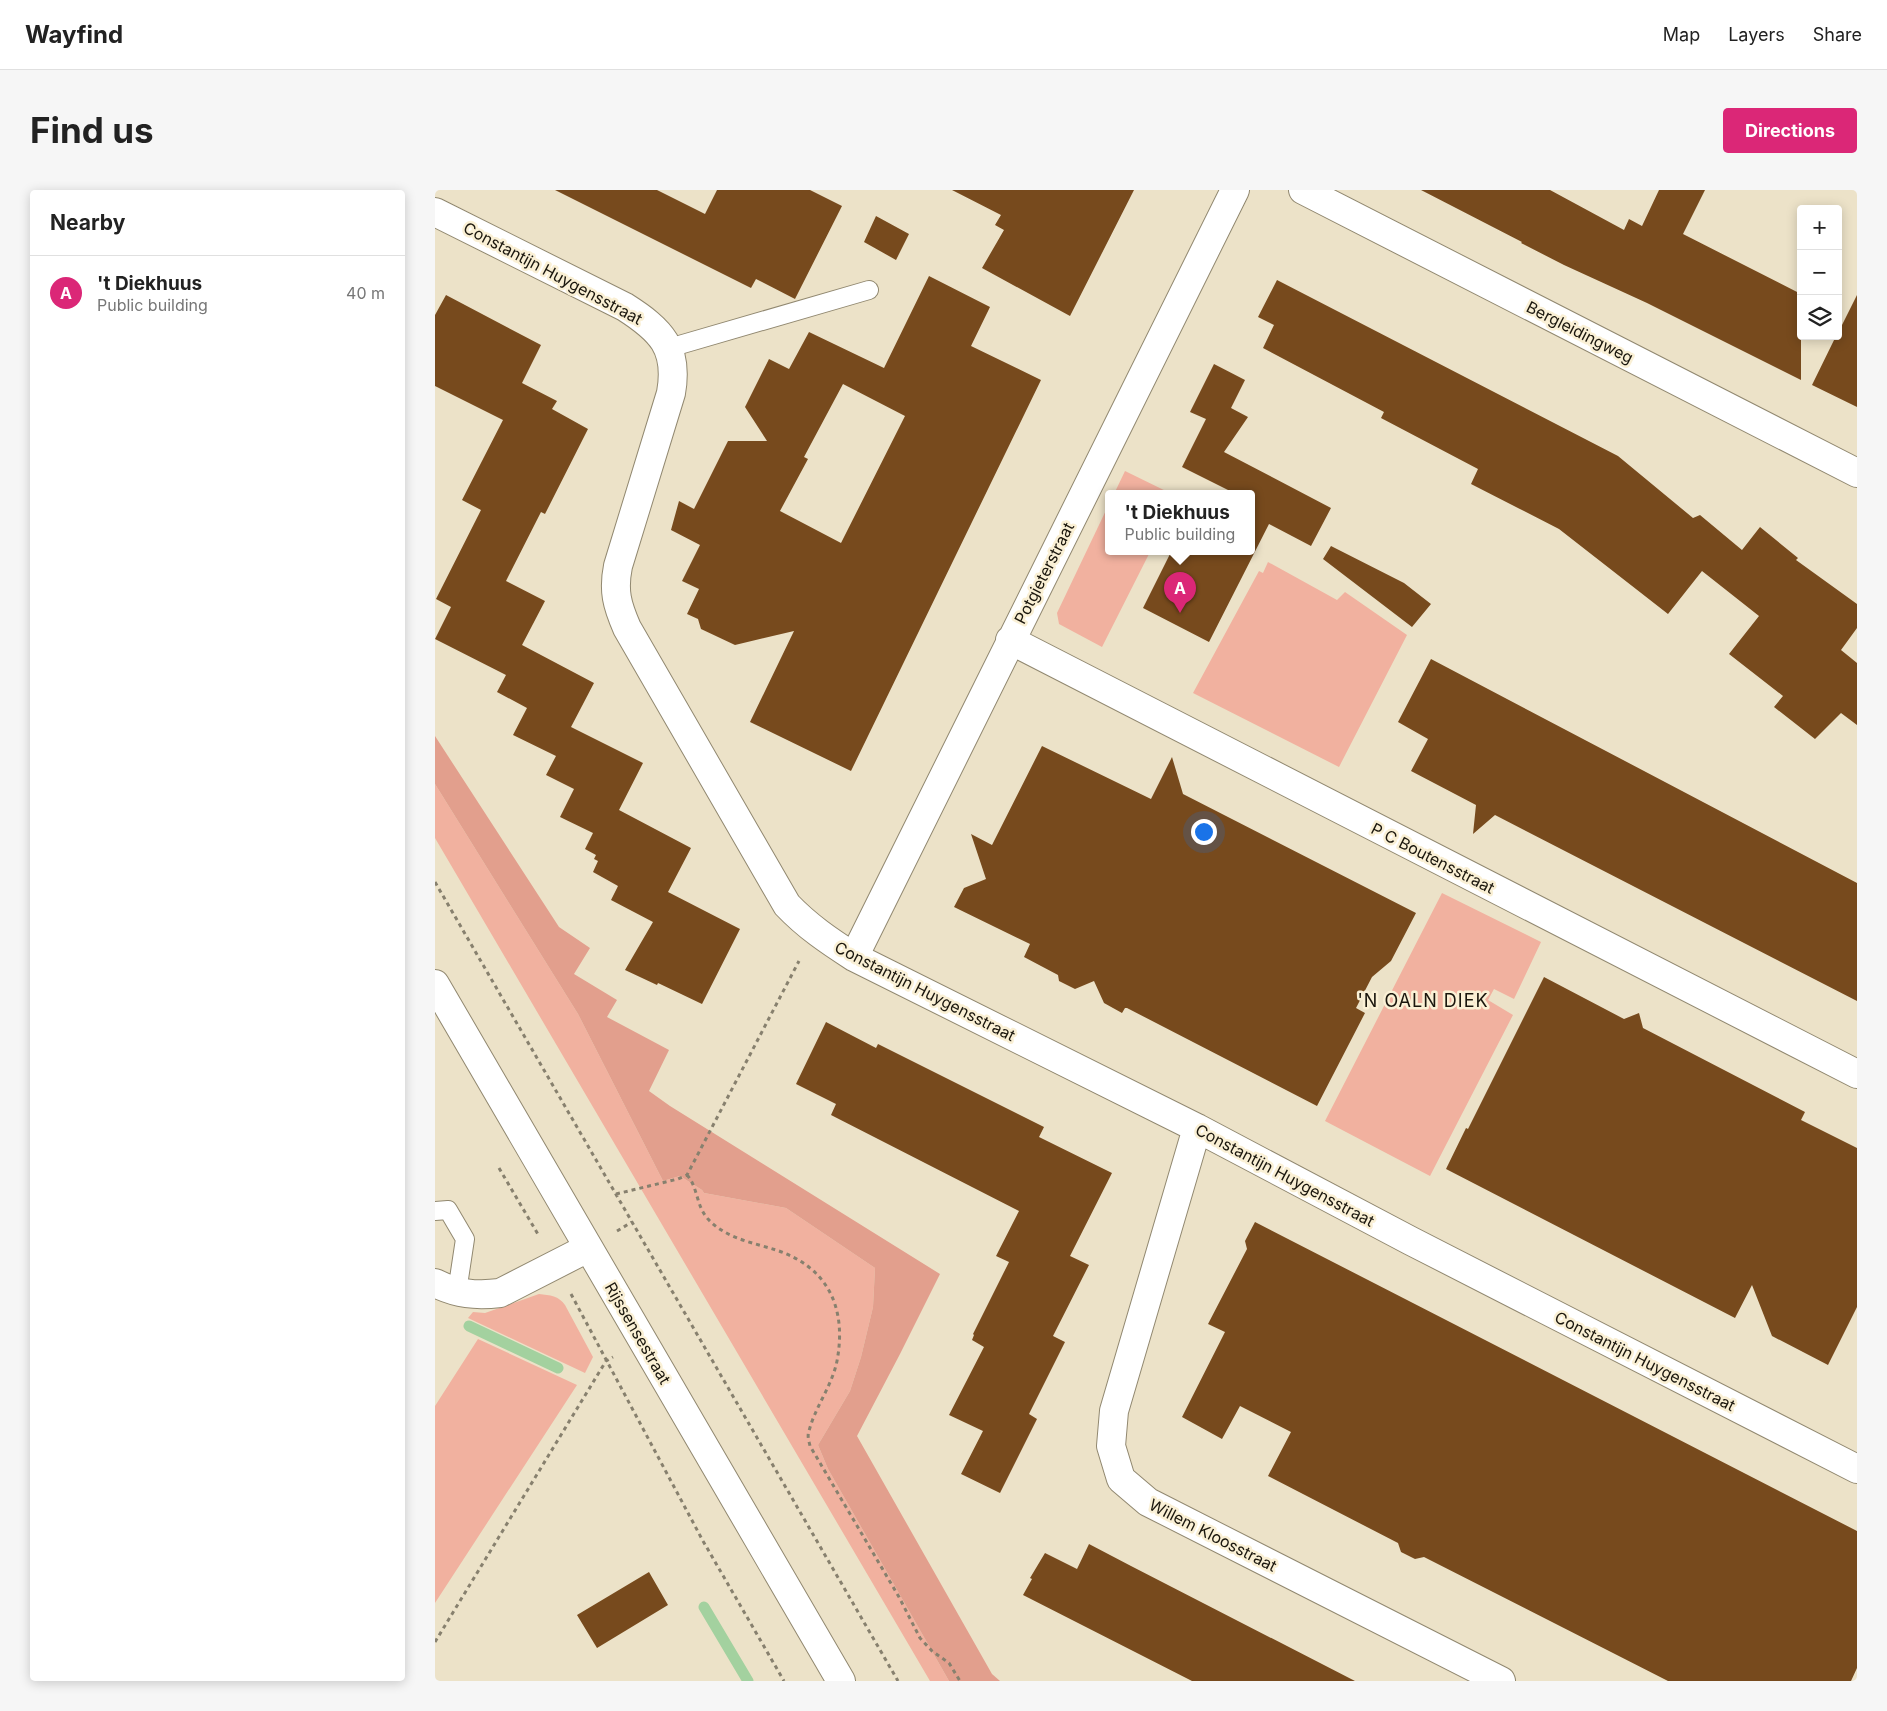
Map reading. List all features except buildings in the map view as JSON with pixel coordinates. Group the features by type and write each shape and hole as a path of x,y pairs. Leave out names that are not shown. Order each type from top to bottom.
{"street":[{"name":"Potgieterstraat","path":"854,957 1235,190"},
{"name":"Bergleidingweg","path":"1303,190 1857,473"},
{"name":"Constantijn Huygensstraat","path":"435,212 625,308 643,319 657,331 669,348 674,363 671,393 618,566 614,582 616,598 627,628 787,905 814,932 854,957 1197,1128 1411,1241 1857,1469"},
{"name":"P C Boutensstraat","path":"1010,640 1857,1074"},
{"name":"Rijssensestraat","path":"435,984 841,1681"},
{"name":"Willem Kloosstraat","path":"1197,1128 1114,1411 1111,1446 1121,1479 1148,1502 1498,1680"},
{"path":"446,1288 472,1295 500,1293 588,1248"}],"lane":[{"path":"669,348 869,290"},
{"path":"435,1211 448,1210 465,1239 446,1288"}],"path":[{"path":"435,882 898,1681"},
{"path":"616,1194 687,1175 814,932"},
{"path":"499,1166 555,1265 703,1541 784,1681"},
{"path":"687,1175 692,1181 699,1205 708,1219 732,1235 799,1260 815,1271 829,1288 836,1306 838,1323 837,1360 808,1433 810,1446 899,1597 925,1646 949,1663 960,1681"},
{"path":"435,1642 606,1361 641,1340"}],"shaded area":[{"path":"1125,471 1164,490 1116,490"},
{"path":"1105,512 1105,555 1148,555 1102,647 1059,624 1057,613"},
{"path":"1268,562 1337,600 1345,592 1407,635 1339,767 1193,693 1259,571 1263,573"},
{"path":"435,736 559,927 590,948 574,974 617,1000 607,1017 669,1050 649,1091 670,1106 940,1274 857,1436 992,1674 1000,1681 949,1681 828,1469 818,1445 850,1391 861,1357 873,1307 875,1268 786,1208 704,1193 680,1176 663,1181 578,1014 435,784"},
{"path":"435,784 578,1014 663,1181 680,1176 704,1193 786,1208 875,1268 873,1307 861,1357 850,1391 818,1445 828,1469 949,1681 930,1681 435,838"},
{"path":"1442,893 1541,942 1514,999 1494,989 1488,1000 1513,1015 1430,1176 1325,1121"},
{"path":"539,1294 557,1298 565,1305 593,1357 585,1373 468,1318 473,1312 485,1313"},
{"path":"478,1339 577,1385 435,1603 435,1406"}],"waterway":[{"path":"469,1326 558,1368"},
{"path":"704,1607 748,1681"}],"place":[{"name":"'t Diekhuus","path":"1180,613"}],"district":[{"name":"'N OALN DIEK","path":"1423,1000"}]}
